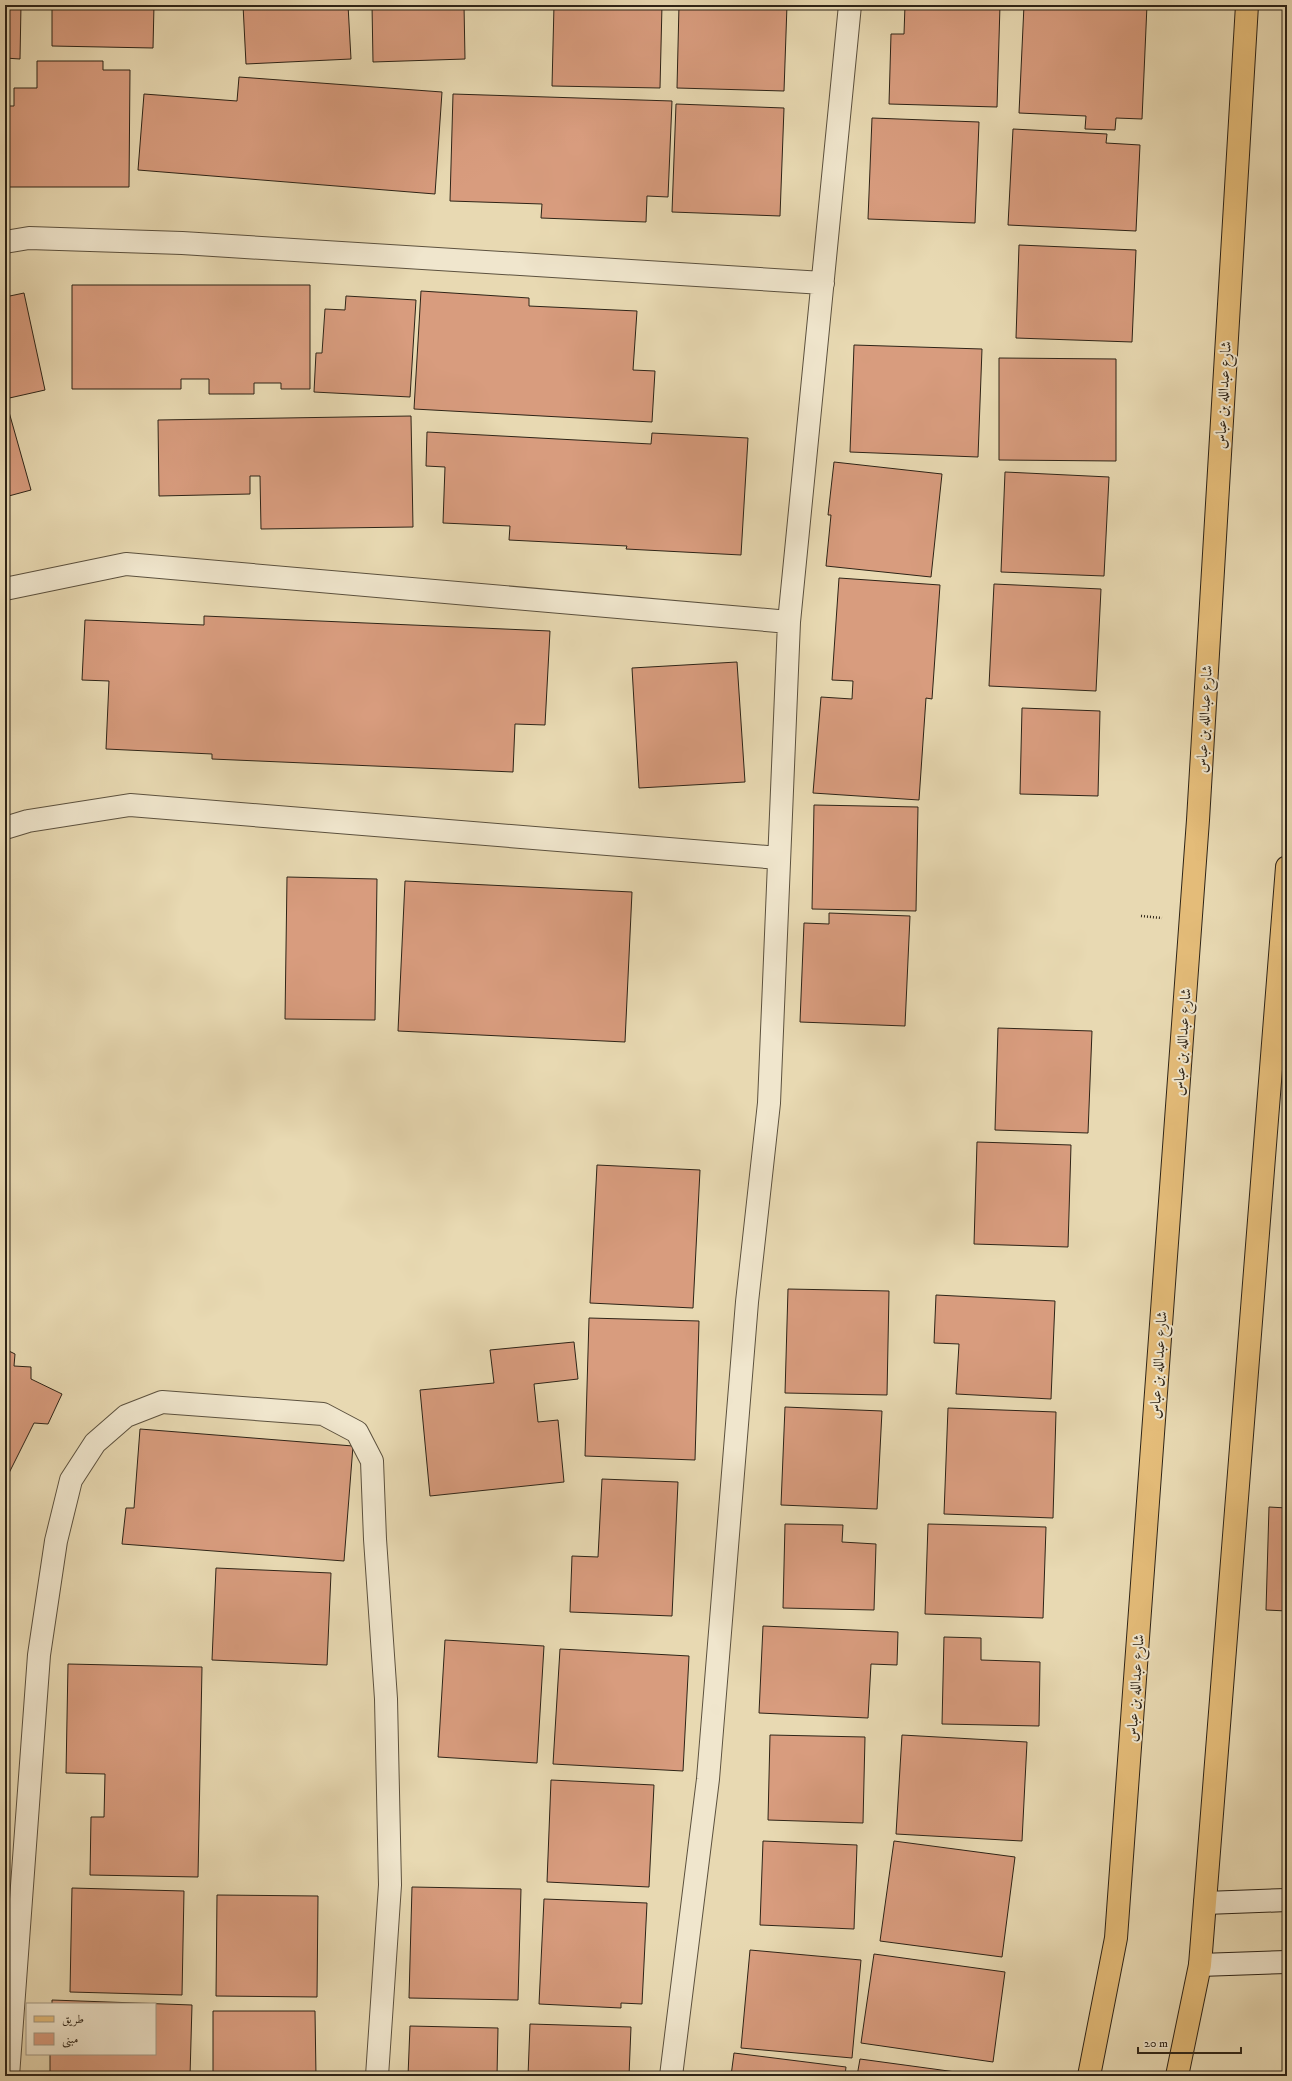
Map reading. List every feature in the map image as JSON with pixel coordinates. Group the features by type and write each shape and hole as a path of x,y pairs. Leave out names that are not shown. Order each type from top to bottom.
{"main road":[{"name":"شارع عبدالله بن عباس","path":"1089,2076 1116,1938 1197,827 1247,5"},
{"path":"1178,2076 1200,1965 1287,867"}],"street":[{"path":"671,2076 708,1779 747,1302 769,1103 789,622 850,5"},
{"path":"5,242 29,238 182,243 823,283"},
{"path":"5,589 126,564 789,622"},
{"path":"5,828 28,822 130,806 779,858"},
{"path":"8,2076 39,1655 56,1541 71,1480 95,1443 126,1416 162,1402 323,1414 357,1432 372,1461 375,1539 386,1698 390,1886 377,2076"},
{"path":"1205,1903 1287,1900"},
{"path":"1200,1965 1287,1962"}],"building":[{"path":"5,5 21,5 20,59 5,58"},
{"path":"52,5 154,5 153,48 52,46"},
{"path":"243,5 348,5 351,59 246,64"},
{"path":"372,5 464,5 465,59 373,62"},
{"path":"554,5 662,5 660,88 552,86"},
{"path":"679,5 787,5 784,91 677,88"},
{"path":"905,5 1000,5 997,107 889,104 891,34 904,34"},
{"path":"1024,5 1147,5 1142,119 1116,118 1115,130 1085,129 1086,116 1019,113"},
{"path":"37,61 103,61 103,70 130,70 129,187 5,187 5,106 14,106 14,88 37,88"},
{"path":"239,77 442,92 435,194 138,170 144,94 237,101"},
{"path":"453,94 672,101 668,197 647,196 646,222 541,218 542,204 450,201"},
{"path":"676,104 784,108 780,216 672,212"},
{"path":"872,118 979,122 975,223 868,219"},
{"path":"1013,129 1107,134 1106,143 1140,145 1136,231 1008,225"},
{"path":"1019,245 1136,250 1132,342 1016,338"},
{"path":"72,285 310,285 310,389 281,389 281,383 254,383 254,394 209,394 209,379 181,379 181,389 72,389"},
{"path":"421,291 529,298 529,306 637,311 633,370 655,371 652,422 414,409"},
{"path":"24,293 45,390 5,399 5,297"},
{"path":"346,296 416,300 410,397 314,392 316,353 322,353 325,309 345,310"},
{"path":"854,345 982,349 978,457 850,452"},
{"path":"999,358 1116,359 1116,461 999,460"},
{"path":"9,412 31,490 5,497 5,413"},
{"path":"411,416 413,527 261,529 260,476 250,476 250,494 159,496 158,420"},
{"path":"427,432 651,444 652,433 748,438 741,555 626,549 627,546 509,540 510,526 443,523 445,467 426,466"},
{"path":"834,462 942,474 931,577 826,566 831,515 828,515"},
{"path":"1005,472 1109,477 1104,576 1001,572"},
{"path":"839,578 940,585 932,699 926,698 919,800 813,793 821,697 852,699 853,681 832,680"},
{"path":"994,584 1101,589 1096,691 989,686"},
{"path":"204,616 550,631 545,725 515,724 513,772 212,759 212,754 106,749 109,681 82,680 85,620 204,625"},
{"path":"737,662 745,782 639,788 632,668"},
{"path":"1022,708 1100,711 1098,796 1020,794"},
{"path":"814,805 918,807 916,911 812,909"},
{"path":"287,877 377,879 375,1020 285,1019"},
{"path":"405,881 632,892 625,1042 398,1031"},
{"path":"829,913 910,916 905,1026 800,1022 804,923 829,924"},
{"path":"998,1028 1092,1031 1088,1133 995,1130"},
{"path":"977,1142 1071,1145 1068,1247 974,1244"},
{"path":"597,1165 700,1170 693,1308 590,1303"},
{"path":"788,1289 889,1291 887,1395 785,1393"},
{"path":"936,1295 1055,1301 1051,1399 956,1394 959,1344 934,1343"},
{"path":"589,1318 699,1321 695,1460 585,1456"},
{"path":"574,1342 578,1379 534,1384 538,1422 558,1420 564,1482 430,1496 420,1390 494,1383 490,1350"},
{"path":"5,1349 15,1354 14,1366 31,1367 31,1379 62,1394 48,1424 34,1423 5,1481"},
{"path":"785,1407 882,1411 877,1509 781,1505"},
{"path":"948,1408 1056,1412 1053,1518 944,1514"},
{"path":"140,1429 353,1446 344,1561 122,1544 126,1508 134,1508"},
{"path":"602,1479 678,1482 672,1616 570,1612 572,1556 598,1557"},
{"path":"1269,1507 1287,1508 1287,1611 1266,1610"},
{"path":"785,1524 843,1525 842,1542 876,1544 874,1610 783,1608"},
{"path":"928,1524 1046,1527 1043,1618 925,1614"},
{"path":"216,1568 331,1573 327,1665 212,1660"},
{"path":"763,1626 898,1632 897,1665 871,1664 868,1718 759,1713"},
{"path":"944,1637 981,1638 981,1660 1040,1662 1039,1726 942,1724"},
{"path":"445,1640 544,1646 537,1763 438,1757"},
{"path":"560,1649 689,1656 683,1771 553,1764"},
{"path":"68,1664 202,1667 198,1877 90,1875 91,1817 104,1817 105,1774 66,1773"},
{"path":"770,1735 865,1737 863,1823 768,1820"},
{"path":"902,1735 1027,1742 1022,1841 896,1834"},
{"path":"551,1780 654,1785 649,1887 547,1882"},
{"path":"763,1841 857,1845 854,1929 760,1925"},
{"path":"894,1841 1015,1857 1002,1957 880,1941"},
{"path":"412,1887 521,1889 518,2000 409,1998"},
{"path":"72,1888 184,1891 182,1995 70,1992"},
{"path":"217,1895 318,1896 317,1997 216,1996"},
{"path":"544,1899 647,1903 642,2004 621,2003 621,2008 539,2004"},
{"path":"750,1950 861,1960 852,2058 741,2048"},
{"path":"874,1954 1005,1972 993,2062 861,2043"},
{"path":"52,2000 136,2003 52,2003"},
{"path":"156,2004 192,2005 190,2076 50,2076 50,2055 156,2055"},
{"path":"213,2011 315,2011 316,2076 213,2076"},
{"path":"530,2024 631,2027 629,2076 528,2076"},
{"path":"410,2026 498,2028 497,2076 408,2076"},
{"path":"734,2053 846,2067 845,2076 731,2076"},
{"path":"860,2059 978,2075 857,2076"}]}
